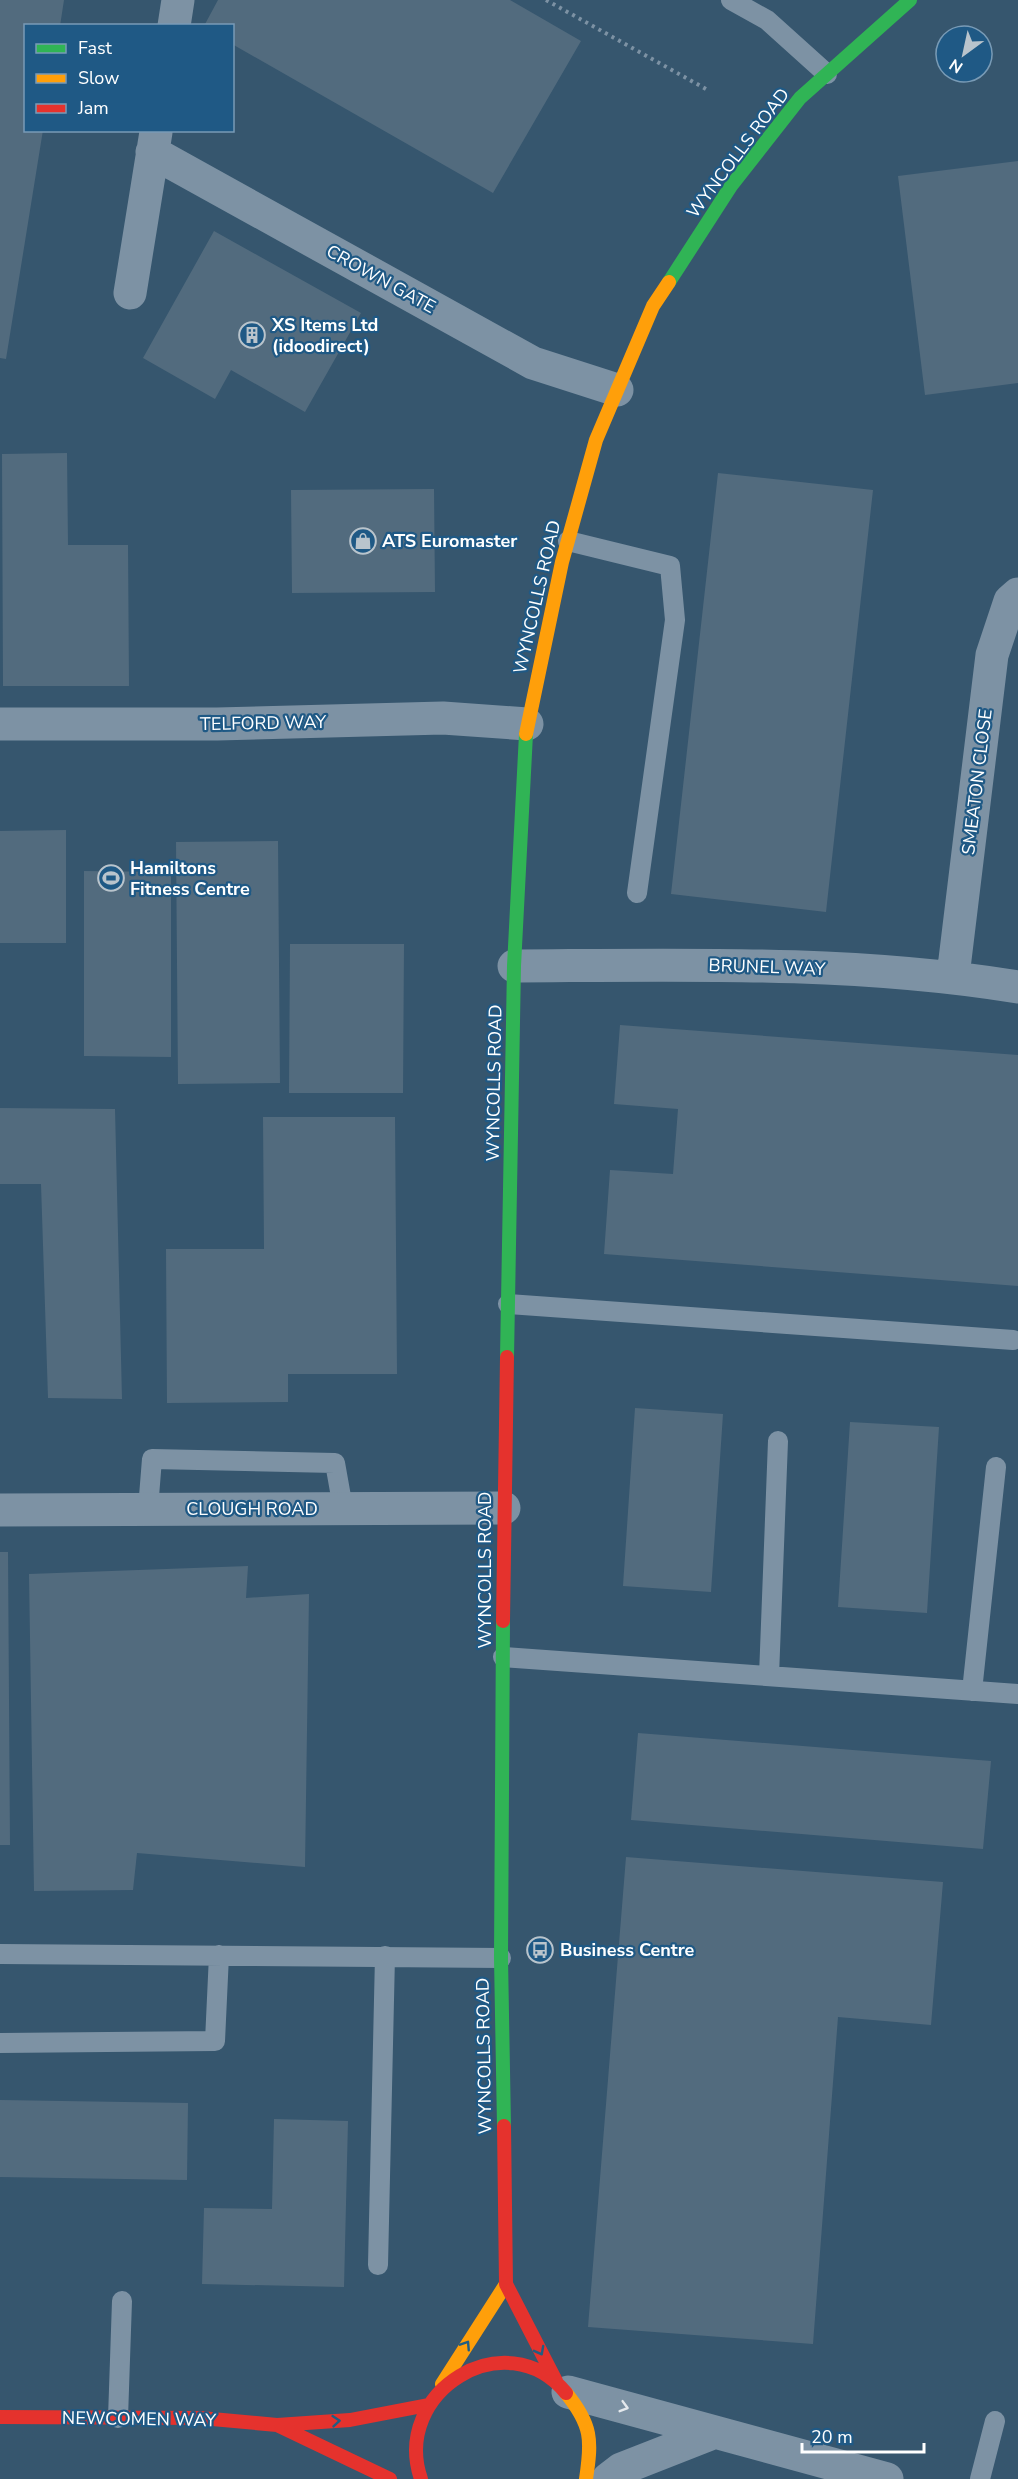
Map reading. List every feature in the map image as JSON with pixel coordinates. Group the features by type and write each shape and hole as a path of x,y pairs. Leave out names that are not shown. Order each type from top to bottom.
{"street":[{"path":"174,24 178,0"},
{"name":"WYNCOLLS ROAD","path":"586,2479 591,2451 585,2420 562,2386 506,2284 501,1958 504,1508 514,966 527,723 568,541 596,440 653,306 724,196 800,98 910,0"},
{"name":"CROWN GATE","path":"130,292 154,141 533,363 617,390"},
{"name":"SMEATON CLOSE","path":"953,976 992,655 1010,601 1018,594"},
{"name":"TELFORD WAY","path":"0,724 217,724 443,718 527,723"},
{"name":"BRUNEL WAY","path":"514,966 721,964 953,976 1018,987"},
{"name":"CLOUGH ROAD","path":"0,1510 504,1508"},
{"path":"421,2479 416,2466 416,2431 431,2400 506,2284"},
{"path":"431,2400 451,2379 476,2367 503,2362 531,2367 562,2386 713,2433 832,2462 887,2479"},
{"name":"NEWCOMEN WAY","path":"0,2417 201,2418 278,2426 350,2420 431,2400"},
{"name":"NEWCOMEN WAY","path":"278,2426 390,2479"},
{"path":"609,2479 621,2469 713,2433"}],"lane":[{"path":"731,0 767,20 827,74"},
{"path":"568,541 670,566 675,620 637,893"},
{"path":"508,1304 1012,1340"},
{"path":"769,1676 778,1441"},
{"path":"148,1509 152,1459 335,1463 343,1508"},
{"path":"972,1691 996,1467"},
{"path":"503,1657 1018,1694"},
{"path":"0,1954 501,1958"},
{"path":"0,2043 215,2041 219,1955"},
{"path":"378,2265 385,1956"},
{"path":"118,2418 122,2301"},
{"path":"980,2479 995,2421"}],"path":[{"path":"546,0 706,89"}],"building":[{"path":"0,0 64,0 60,24 24,24 24,132 43,132 6,359 0,358"},
{"path":"218,0 510,0 581,41 493,193 234,45 234,24 205,24"},
{"path":"1018,161 1018,383 925,395 898,176"},
{"name":"XS Items Ltd (idoodirect)","path":"214,231 361,313 305,412 231,370 215,399 143,358"},
{"path":"67,453 68,545 128,545 129,686 3,686 2,454"},
{"path":"718,473 873,490 826,912 671,894"},
{"name":"ATS Euromaster","path":"434,489 435,592 292,593 291,490"},
{"path":"66,830 66,943 0,943 0,831"},
{"path":"278,841 280,1083 178,1084 176,842"},
{"path":"84,871 171,872 171,1057 84,1056"},
{"path":"290,944 404,944 403,1093 289,1093"},
{"path":"620,1025 1018,1055 1018,1286 604,1254 610,1170 673,1174 678,1109 614,1104"},
{"path":"0,1108 115,1109 122,1399 48,1398 41,1184 0,1184"},
{"path":"263,1117 395,1117 397,1374 288,1374 288,1402 167,1403 166,1249 264,1249"},
{"path":"635,1408 723,1414 711,1592 623,1586"},
{"path":"850,1422 939,1427 927,1613 838,1607"},
{"path":"0,1552 8,1552 10,1845 0,1845"},
{"path":"248,1566 246,1598 309,1594 305,1867 137,1853 133,1890 34,1891 29,1574"},
{"path":"638,1733 991,1761 983,1849 631,1820"},
{"path":"626,1857 943,1882 931,2025 838,2017 813,2344 588,2327"},
{"path":"0,2100 188,2103 187,2180 0,2177"},
{"path":"274,2119 348,2121 344,2287 202,2284 204,2208 272,2209"}],"traffic: fast":[{"path":"669,282 731,186 800,98 910,0"},
{"path":"507,1357 514,966 526,734"},
{"path":"503,1621 501,1958 504,2126"}],"traffic: slow":[{"path":"526,734 562,562 596,440 653,306 669,282"},
{"path":"442,2384 506,2284"},
{"path":"566,2393 581,2414 588,2433 589,2454 586,2479"}],"traffic: jam":[{"path":"503,1621 507,1357"},
{"path":"504,2126 506,2284 556,2381"},
{"path":"421,2479 416,2447 423,2419 438,2394 460,2376 486,2365 514,2363 541,2372 566,2393"},
{"path":"0,2417 201,2418 277,2425 350,2420 428,2405"},
{"path":"279,2426 390,2479"}],"place":[{"name":"XS Items Ltd (idoodirect)","path":"252,335"},
{"name":"ATS Euromaster","path":"363,541"},
{"name":"Hamiltons Fitness Centre","path":"111,878"},
{"name":"Business Centre","path":"540,1950"}]}
